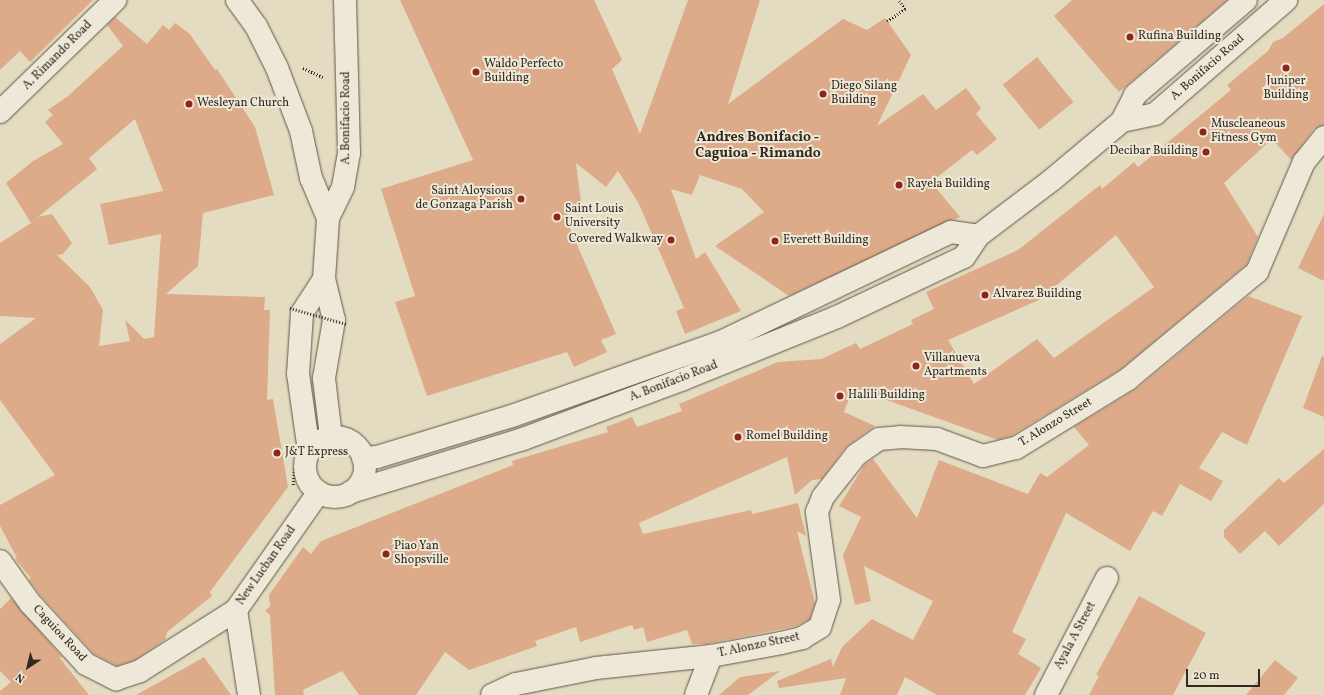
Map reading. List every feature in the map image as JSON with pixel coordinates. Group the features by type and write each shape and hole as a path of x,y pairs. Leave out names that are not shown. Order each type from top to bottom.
{"main road":[{"name":"A. Rimando Road","path":"0,112 115,0"},
{"path":"237,0 256,26 277,68 301,131 311,178 328,218"},
{"name":"A. Bonifacio Road","path":"331,437 324,378 334,320 324,279 328,218 343,187 349,152 345,0"},
{"name":"A. Bonifacio Road","path":"351,492 523,440 735,359 837,317 964,257 978,236 1053,179 1122,121 1135,95 1246,0"},
{"name":"A. Bonifacio Road","path":"1122,121 1155,114 1286,0"},
{"name":"T. Alonzo Street","path":"492,695 516,684 596,668 711,656 802,638 820,627 829,600 816,512 823,497 856,455 879,439 900,437 937,439 983,456 1016,448 1128,379 1174,338 1226,300 1257,272 1304,162 1324,137"},
{"name":"A. Bonifacio Road","path":"363,458 377,457 512,416 721,342 951,232 978,236"},
{"name":"A. Bonifacio Road","path":"309,451 298,374 302,313 324,279"},
{"path":"331,437 349,441 363,458 362,480 351,492 335,496 320,492 312,486 306,473 309,451 331,437"},
{"name":"New Lucban Road","path":"248,695 236,610 320,492"},
{"name":"Caguioa Road","path":"0,561 30,603 86,664 116,679 140,671 236,610"},
{"name":"Ayala A Street","path":"1046,695 1107,578"},
{"path":"696,695 711,656"}],"path":[{"path":"887,21 905,9 898,0"},
{"path":"299,67 327,79"},
{"path":"290,308 347,324"}],"building":[{"path":"0,0 93,0 30,62 20,51 0,70"},
{"name":"Saint Louis University","path":"400,0 594,0 622,60 612,69 640,134 688,0 760,0 728,104 843,19 867,30 885,18 911,55 877,126 923,94 936,110 966,88 981,108 976,114 997,139 977,155 972,150 931,182 960,217 789,296 715,246 764,212 742,189 700,175 692,195 671,189 696,259 705,252 741,311 685,334 676,311 684,308 638,202 618,171 606,187 576,163 582,209 565,217 616,334 601,340 607,352 574,367 567,352 427,396 395,302 415,296 381,189 473,160"},
{"name":"Rufina Building","path":"1072,0 1227,0 1119,92 1054,16"},
{"path":"1324,4 1324,125 1314,129 1291,160 1272,139 1224,183 1258,237 1247,264 1121,369 1011,436 998,440 853,388 844,412 875,426 846,447 822,479 812,480 795,495 787,457 639,523 643,534 751,510 752,514 798,503 806,536 797,531 815,603 810,619 797,626 707,644 692,644 687,630 647,642 643,627 634,630 632,625 580,642 576,627 535,641 537,646 469,670 445,652 416,695 359,695 342,671 303,690 304,695 275,695 270,615 265,611 270,606 269,595 303,547 311,554 321,541 513,465 512,461 608,432 606,427 632,417 637,427 682,411 679,404 778,362 821,359 856,343 860,349 913,324 911,320 934,309 926,292 1018,250 1100,185 1102,189 1134,162 1138,167 1231,90 1227,85 1268,51 1273,42 1283,38","holes":["1116,235 1154,287 1054,358 1037,339 974,384 948,340 1039,300"]},
{"path":"115,17 147,44 163,25 169,30 175,23 189,33 215,70 217,69 255,127 274,195 203,213 198,266 166,294 265,297 264,310 270,310 267,400 273,399 288,487 210,592 212,596 167,632 165,640 135,660 117,666 94,654 40,595 29,580 31,578 15,559 17,558 0,526 0,505 55,475 0,400 0,344 36,318 0,316 0,243 31,223 6,183 33,161 63,144 45,122 53,115 48,110 68,96 123,46 107,25","holes":["135,119 163,191 100,204 109,245 161,234 154,337 144,339 125,320 130,341 99,346 103,310 90,287 57,255 63,254 72,243 52,214 38,217 97,169 89,158"]},
{"path":"1037,57 1074,102 1039,130 1003,85"},
{"path":"1324,214 1324,281 1298,268"},
{"path":"1248,296 1302,316 1247,445 1222,432 1199,468 1223,481 1211,501 1180,484 1162,516 1153,511 1130,551 1066,513 1012,632 1026,639 1018,654 1041,668 1025,695 937,695 905,677 897,695 840,695 846,678 779,688 777,681 831,659 833,667 842,647 872,619 913,640 933,601 864,566 871,601 855,605 843,555 861,517 839,506 865,464 873,459 917,518 939,460 1028,494 1040,473 1047,477 1089,445 1074,427 1136,389"},
{"path":"1322,356 1324,357 1324,417 1303,408"},
{"path":"1324,449 1324,504 1279,546 1265,531 1240,554 1224,537 1224,530 1279,478 1284,483"},
{"path":"1139,596 1206,633 1173,695 1089,695 1099,676 1096,675"},
{"path":"11,598 63,658 59,657 89,695 0,695 0,691 11,682 0,671 0,609"},
{"path":"204,657 231,695 136,695 192,664"},
{"path":"1275,660 1298,678 1284,695 1246,695"},
{"path":"780,671 748,695 719,695 740,677"}],"place":[{"name":"Rufina Building","path":"1130,37"},
{"name":"Juniper Building","path":"1286,68"},
{"name":"Waldo Perfecto Building","path":"476,72"},
{"name":"Diego Silang Building","path":"823,94"},
{"name":"Wesleyan Church","path":"189,104"},
{"name":"Muscleaneous Fitness Gym","path":"1203,132"},
{"name":"Decibar Building","path":"1206,152"},
{"name":"Rayela Building","path":"899,185"},
{"name":"Saint Aloysious de Gonzaga Parish","path":"521,199"},
{"name":"Saint Louis University","path":"557,217"},
{"name":"Covered Walkway","path":"671,240"},
{"name":"Everett Building","path":"775,241"},
{"name":"Alvarez Building","path":"985,295"},
{"name":"Villanueva Apartments","path":"916,366"},
{"name":"Halili Building","path":"840,396"},
{"name":"Romel Building","path":"738,437"},
{"name":"J&T Express","path":"277,453"},
{"name":"Piao Yan Shopsville","path":"386,554"}],"district":[{"name":"Andres Bonifacio - Caguioa - Rimando","path":"758,146"}]}
